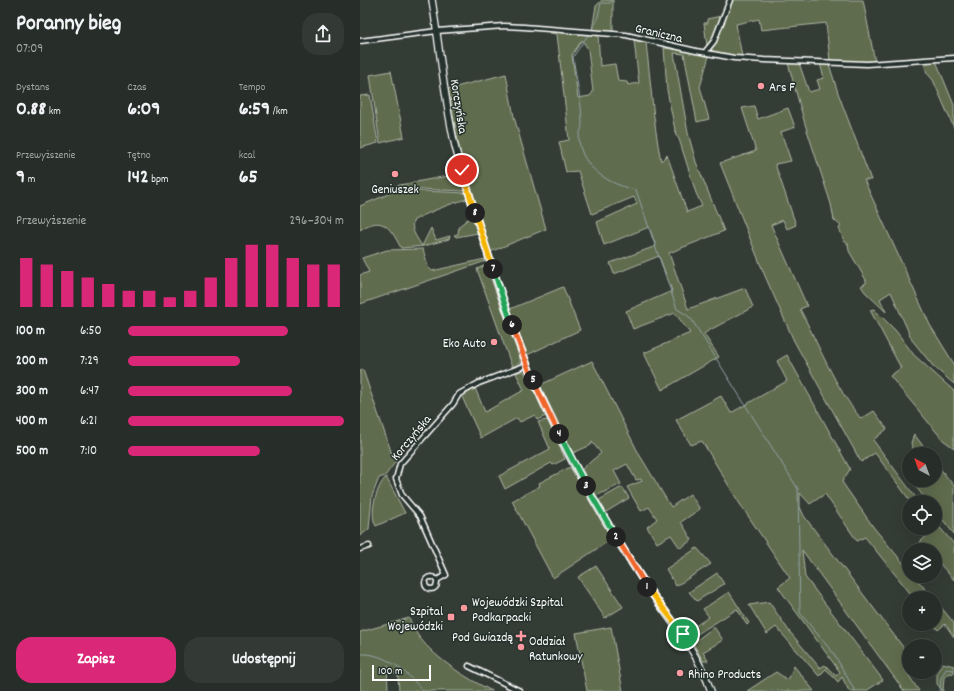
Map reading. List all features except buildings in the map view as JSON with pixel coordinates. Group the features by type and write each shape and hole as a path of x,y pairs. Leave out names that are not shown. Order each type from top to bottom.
{"main road":[{"name":"Korczyńska","path":"432,0 449,114 456,147 490,262 536,388 572,460 644,582 695,654 703,669 711,691"}],"street":[{"path":"706,51 714,42 730,0"},
{"name":"Graniczna","path":"360,41 437,31 504,26 626,35 664,45 706,51 734,58 867,64 954,58"},
{"name":"Korczyńska","path":"437,580 446,575 420,516 398,488 396,479 400,464 454,404 459,394 479,383 527,365"},
{"path":"360,549 369,546"},
{"path":"469,666 520,691"}],"green space":[{"path":"602,0 613,0 613,32 606,32 605,29 603,31 592,30 596,6"},
{"path":"732,0 863,0 875,62 830,61 826,23 761,30 759,19 736,24 742,57 713,52 711,48 717,40"},
{"path":"721,16 712,40 707,46 704,23 708,23 707,19"},
{"path":"551,30 598,34 600,66 615,64 618,81 627,82 628,85 639,83 634,40 646,43 654,117 661,161 667,155 687,212 702,206 696,193 679,139 676,135 667,90 664,48 706,53 709,56 700,87 709,119 697,122 684,54 674,53 688,133 696,162 724,231 669,253 688,309 745,288 753,307 704,334 719,357 662,390 644,353 690,333 675,313 633,329 626,311 672,291 659,256 614,274 610,263 656,246 649,227 604,245 597,222 637,204 634,197 592,214 578,171 566,172 559,142 569,140 557,34 550,33","holes":["582,40 588,49 593,92 590,96 578,98 572,55"]},
{"path":"923,61 936,61 954,105 954,128 933,80 927,73"},
{"path":"788,63 799,63 809,92 820,89 817,80 824,78 820,63 829,64 838,93 871,180 864,180 930,325 954,364 954,384 933,366 912,340 891,292 880,299 886,312 865,292 861,286 866,283 866,280 849,251 848,244 844,241 839,228 841,226 834,220 831,204 805,124"},
{"path":"391,71 404,137 380,143 370,75"},
{"path":"506,74 514,117 546,229 490,252 461,157 448,89"},
{"path":"370,95 378,143 360,148 360,96"},
{"path":"754,106 758,119 788,108 795,127 781,132 791,161 775,164 796,225 787,229 783,220 771,225 807,306 800,309 835,380 861,419 874,411 887,429 873,440 902,479 902,487 908,487 914,495 906,495 875,453 861,462 794,341 765,276 720,163 756,151 742,108"},
{"path":"458,173 465,191 395,188 395,186"},
{"path":"398,190 466,193 467,199 447,205 414,220 412,226 413,230 422,246 431,228 436,240 450,236 449,239 424,246 401,248 394,235 385,226 375,223 360,230 360,206"},
{"path":"472,216 478,233 456,237 454,235 458,234 459,226"},
{"path":"423,249 428,267 432,271 485,259 486,261 360,304 360,275 369,272 362,258 387,250"},
{"path":"486,265 520,359 520,363 512,367 477,269"},
{"path":"563,287 580,330 527,355 510,309"},
{"path":"874,309 896,331 914,355 954,391 954,448 943,440 890,376 901,368 870,310"},
{"path":"787,355 850,469 842,482 874,528 902,562 902,583 920,583 927,591 908,591 865,537 857,541 825,494 810,504 800,493 800,507 804,516 902,646 902,679 911,679 919,691 904,691 802,550 805,577 883,680 866,691 849,691 842,677 838,682 826,669 819,676 776,627 767,634 749,605 769,602 789,631 820,668 825,665 836,676 840,672 778,587 790,578 738,501 702,441 691,445 676,420 721,396 731,413 787,381 777,361"},
{"path":"592,361 639,454 671,507 690,494 700,509 681,522 692,540 680,548 671,535 657,543 647,527 657,519 649,507 641,511 627,487 642,481 641,479 636,480 627,464 614,471 621,484 596,496 582,469 601,453 592,442 591,445 573,453 540,385"},
{"path":"363,370 393,457 396,461 385,476 379,478 372,496 369,529 360,536 360,371"},
{"path":"523,370 548,415 537,420 535,415 520,422 517,418 481,438 462,397 475,388 485,412 524,390 516,373"},
{"path":"549,421 565,459 553,465 551,463 505,489 499,476 550,449 538,422"},
{"path":"914,434 924,447 912,447 911,443"},
{"path":"570,467 613,538 553,578 512,501 540,486 539,483"},
{"path":"942,471 954,486 954,534 942,519 942,495 922,495 916,487 942,487"},
{"path":"386,477 405,513 376,526 373,508 379,487"},
{"path":"620,488 623,488 629,498 606,512 599,500"},
{"path":"942,530 954,544 954,580 942,566 942,543 920,542 928,535 942,535"},
{"path":"697,548 711,564 676,586 666,569"},
{"path":"596,566 623,607 605,618 578,577"},
{"path":"717,573 724,584 697,601 689,592"},
{"path":"729,592 749,623 747,625 737,609 691,638 686,632 709,617 703,609"},
{"path":"942,608 954,623 954,637 945,624 942,627"},
{"path":"409,618 418,635 443,661 492,691 399,691 398,676 387,666 388,691 360,691 360,632"},
{"path":"611,627 623,691 587,691 576,633"},
{"path":"714,627 723,640 703,652 708,661 703,661 693,643"},
{"path":"943,663 954,666 954,674 950,673 944,677 943,691 937,684 937,679 942,679"},
{"path":"794,666 814,691 747,691 776,672 788,680"}],"waterway":[{"path":"592,29 597,21 601,3 610,3 611,0"},
{"path":"588,35 573,57 581,107 582,124 579,139 581,149 591,167 598,174 616,184 636,190 677,309 692,320 798,489 800,613 834,654 855,691"},
{"path":"360,654 369,654 387,660 410,677 423,691"},
{"path":"940,691 941,678 946,669 954,670"}],"place":[{"name":"Ars F","path":"761,86"},
{"name":"Geniuszek","path":"395,174"},
{"name":"Eko Auto","path":"494,342"},
{"name":"Wojewódzki Szpital Podkarpacki","path":"464,608"},
{"name":"Szpital Wojewódzki","path":"451,617"},
{"name":"Pod Gwiazdą","path":"521,636"},
{"name":"Oddział Ratunkowy","path":"521,647"},
{"name":"Rhino Products","path":"680,673"}],"route":[{"path":"462,170 490,262 536,388 572,460 622,548 655,599 683,634"}]}
